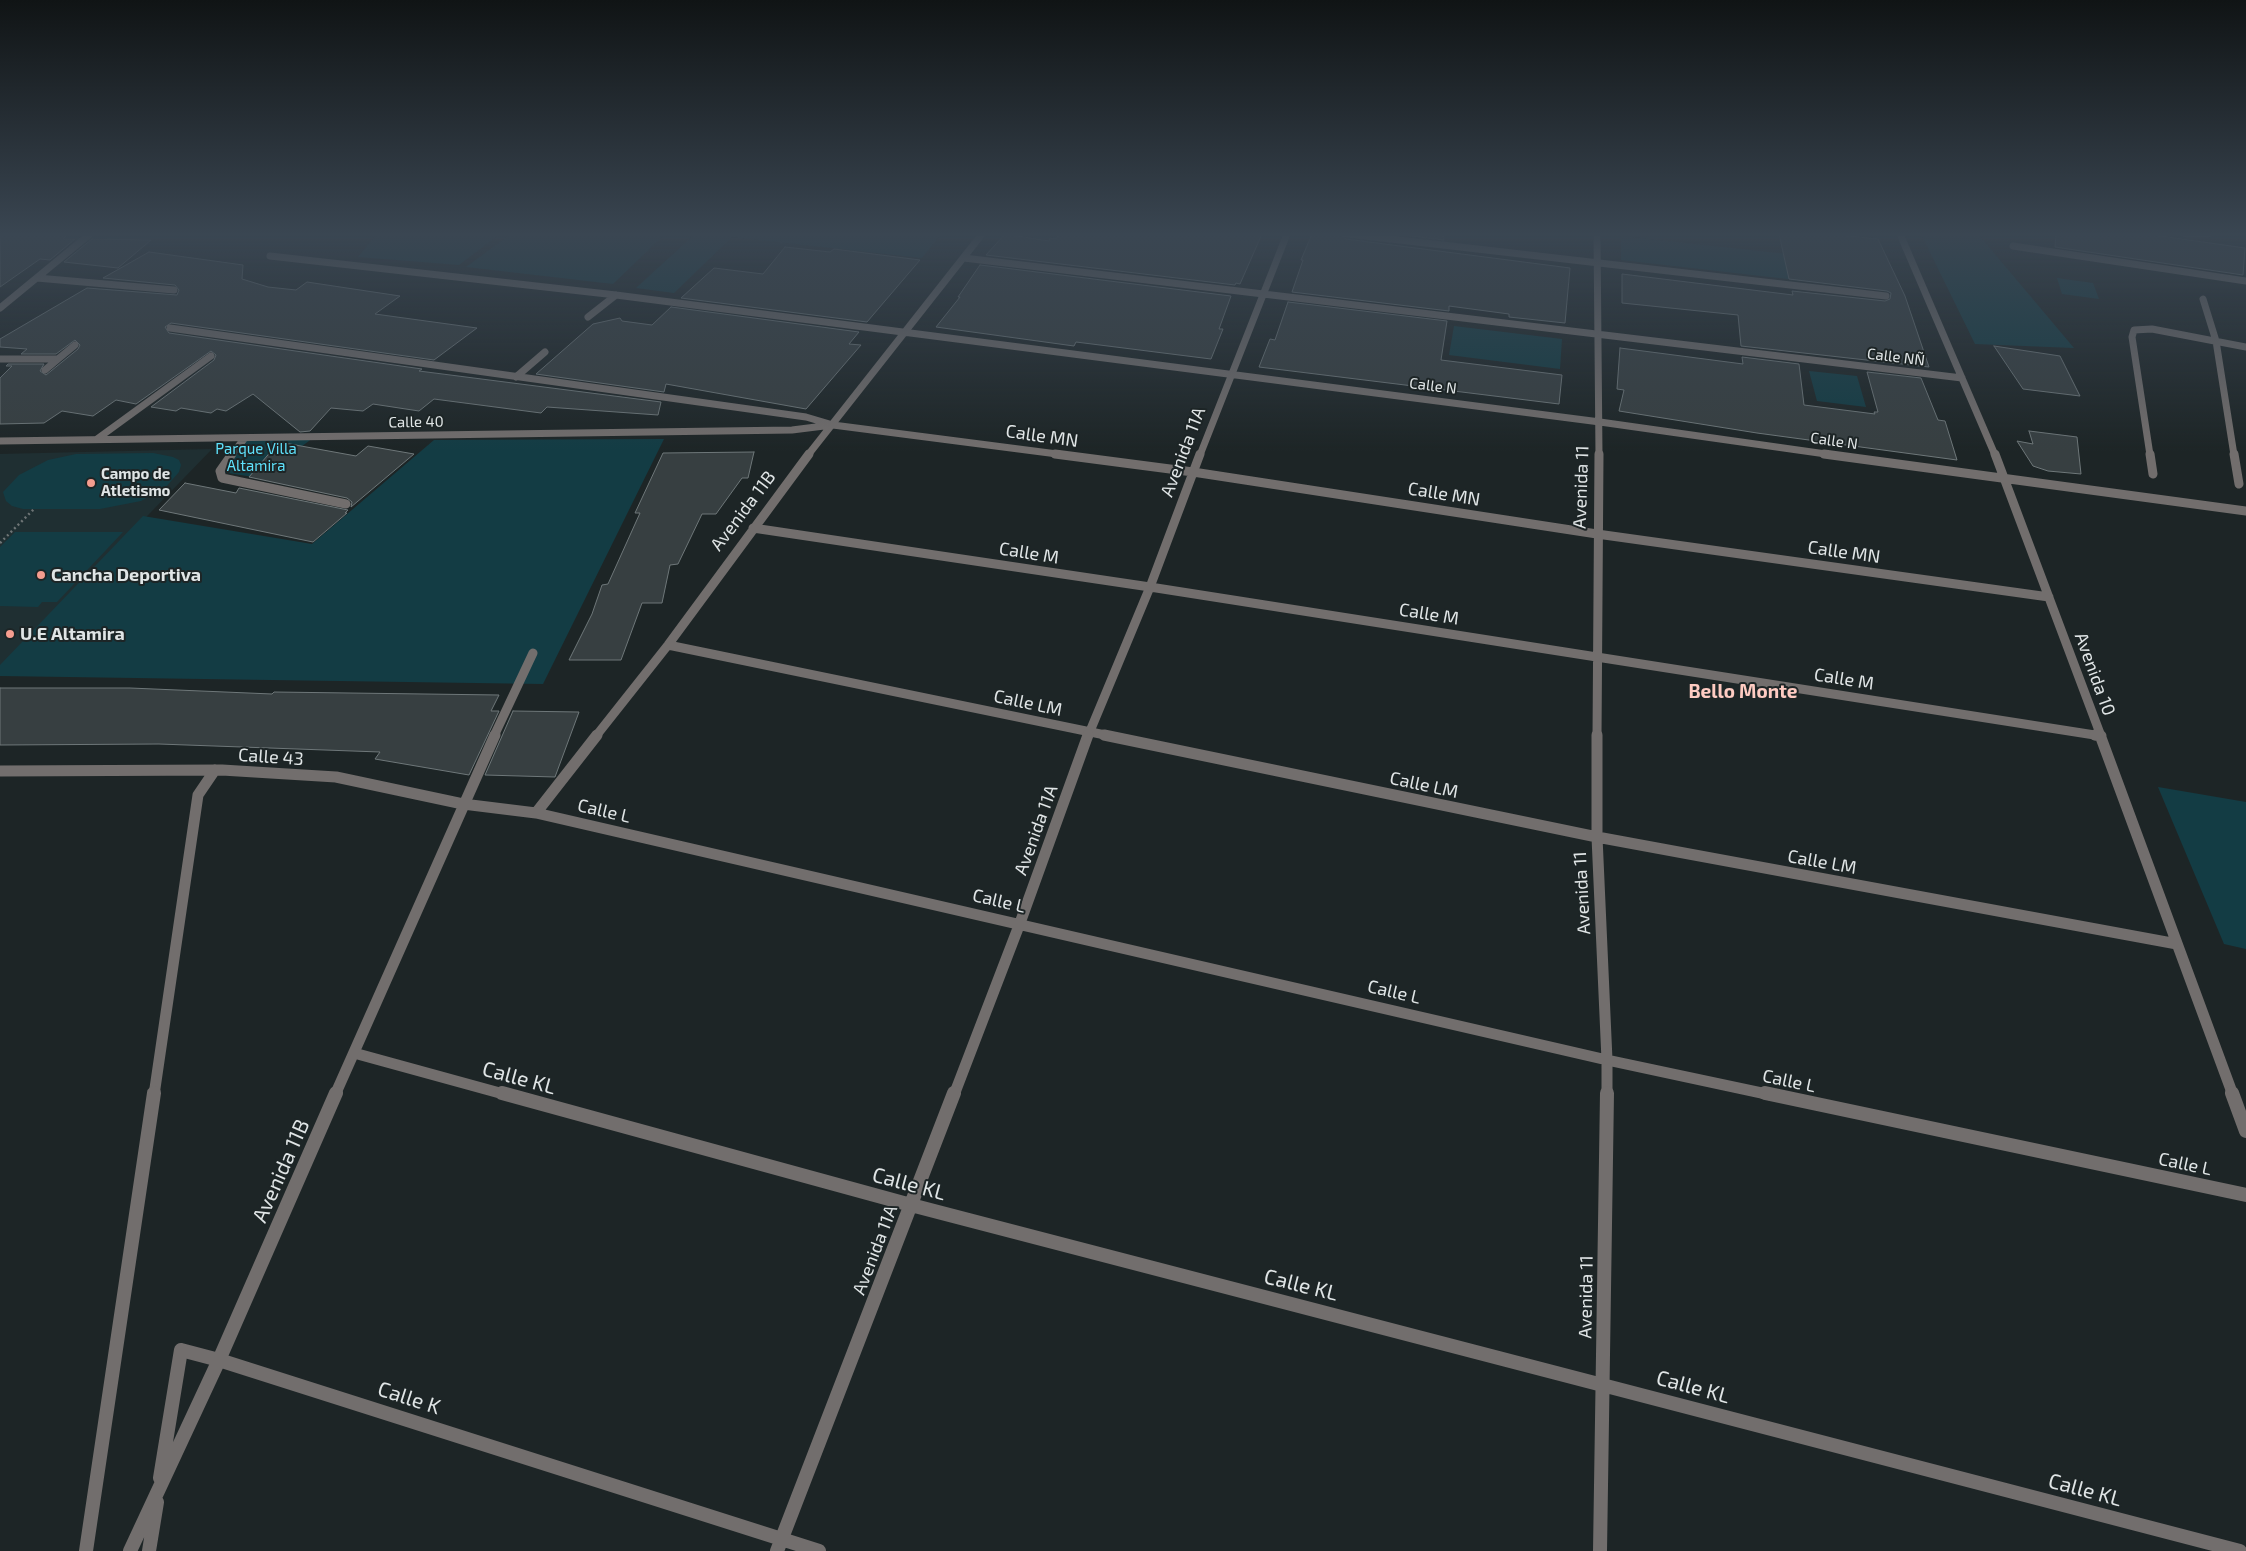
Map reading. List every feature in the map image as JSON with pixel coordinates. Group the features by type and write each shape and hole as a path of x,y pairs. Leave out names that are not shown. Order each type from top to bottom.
{"street":[{"path":"588,317 602,306"},
{"name":"Calle N","path":"702,306 1600,422 2006,480 2246,510"},
{"name":"Avenida 11B","path":"536,813 668,645 753,528 925,306"},
{"name":"Avenida 11A","path":"779,1545 1020,923 1089,733 1150,587 1193,472 1259,306"},
{"name":"Calle NÑ","path":"1367,306 1962,378"},
{"name":"Avenida 11","path":"1597,306 1600,422 1597,534 1597,837 1607,1060 1600,1551"},
{"name":"Avenida 10","path":"1931,306 2006,480 2246,1131"},
{"path":"2205,306 2216,341 2239,484"},
{"path":"170,328 516,378 806,417 833,425"},
{"path":"2153,474 2132,336 2134,330 2152,329 2246,347"},
{"path":"45,370 75,345"},
{"path":"516,378 545,352"},
{"path":"97,439 211,356"},
{"path":"0,359 58,359"},
{"name":"Calle 40","path":"0,441 792,430 833,425"},
{"name":"Calle MN","path":"833,425 1193,472 1597,534 2049,597"},
{"path":"244,438 220,471 222,478 346,504"},
{"name":"Calle M","path":"753,528 1150,587 2101,736"},
{"name":"Calle LM","path":"668,645 1597,837 2177,944"},
{"name":"Avenida 11B","path":"130,1551 220,1360 463,804 534,653"},
{"path":"86,1551 198,795 215,770"},
{"name":"Calle 43","path":"0,771 215,770 336,778 463,804 536,813"},
{"name":"Calle L","path":"536,813 1020,923 1607,1060 2246,1195"},
{"name":"Calle KL","path":"354,1053 911,1205 2240,1551"},
{"name":"Calle K","path":"149,1551 181,1350 220,1360 779,1545 819,1551"}],"path":[{"path":"0,543 34,509"}],"shaded area":[{"path":"212,449 0,668 0,454"}],"green space":[{"path":"1957,306 2039,306 2074,348 1975,344"},
{"path":"1454,326 1562,339 1560,369 1449,355"},
{"path":"1809,371 1857,376 1866,407 1817,401"},
{"name":"Parque Villa Altamira","path":"313,438 259,478 216,471 241,439"},
{"path":"664,439 543,684 0,676 0,665 143,516 312,544 434,440"},
{"name":"Campo de Atletismo","path":"153,453 173,457 179,460 181,465 179,472 165,488 141,501 100,509 23,509 12,506 6,501 3,492 19,475 48,460 76,454"},
{"name":"Cancha Deportiva","path":"15,532 123,532 57,602 42,602 38,607 0,606 0,547"},
{"path":"2158,787 2246,802 2246,949 2224,944"}],"building":[{"path":"56,306 386,306 375,314 477,328 434,360 171,323 165,327 169,333 422,369 419,371 661,402 658,415 547,407 541,413 434,399 419,411 373,404 363,411 331,408 310,431 300,432 253,394 226,411 217,409 211,413 181,408 176,411 151,407 214,360 216,355 211,351 136,404 116,400 93,416 62,411 44,423 0,424 0,378 12,366 6,366 8,364 44,364 40,371 46,375 78,349 80,345 75,340 56,354 21,354 27,349 0,347 0,339"},
{"path":"746,306 880,306 867,322"},
{"path":"952,306 1227,306 1219,329 1223,329 1211,359 1076,342 1074,346 936,327"},
{"path":"1287,306 1325,306 1447,321 1441,360 1562,375 1559,404 1259,367 1270,339 1275,340"},
{"path":"1411,306 1449,306 1449,311"},
{"path":"1452,306 1567,306 1565,323 1509,317 1509,314"},
{"path":"1655,306 1909,306 1929,367 1741,346 1738,315"},
{"path":"671,307 859,332 849,344 861,345 806,409 666,384 664,392 536,374 593,324 620,318 622,321 652,325"},
{"path":"1994,346 2060,356 2080,396 2023,389"},
{"path":"1620,348 1743,364 1742,357 1799,364 1804,405 1875,414 1874,412 1878,412 1867,372 1921,378 1938,420 1945,421 1957,460 1757,433 1619,411 1624,390 1617,389"},
{"path":"2029,431 2077,437 2081,474 2048,471 2033,466 2017,441 2033,444"},
{"path":"279,442 356,456 368,446 414,454 351,507 352,502 347,498 249,477"},
{"path":"754,452 748,478 742,478 716,514 702,514 678,564 670,565 662,603 642,603 621,660 569,660 592,614 602,585 608,584 640,513 635,513 663,453"},
{"path":"185,483 236,493 239,488 348,510 345,513 347,513 313,542 159,510"},
{"path":"0,688 130,688 272,694 274,692 499,695 491,711 499,711 469,775 375,759 380,752 159,744 0,745"},
{"path":"513,711 579,712 555,777 485,775"}],"place":[{"name":"Campo de Atletismo","path":"91,483"},
{"name":"Cancha Deportiva","path":"41,575"},
{"name":"U.E Altamira","path":"10,634"}],"district":[{"name":"Bello Monte","path":"1743,692"}]}
